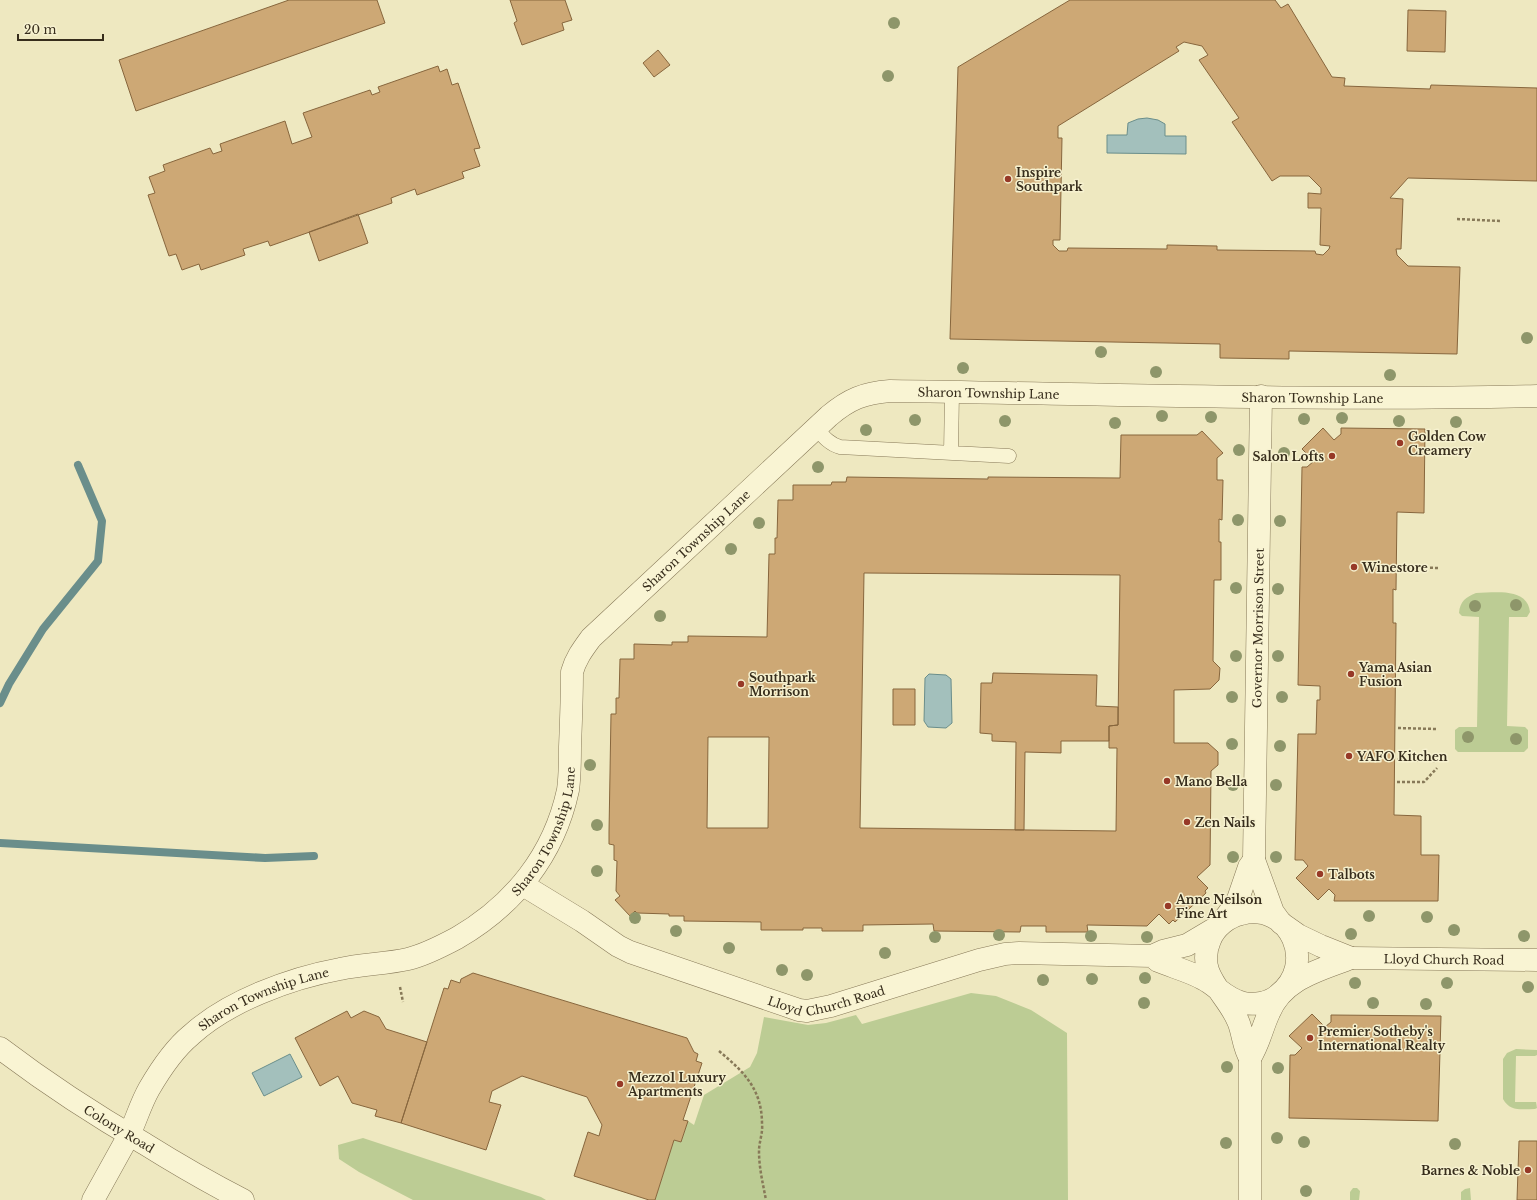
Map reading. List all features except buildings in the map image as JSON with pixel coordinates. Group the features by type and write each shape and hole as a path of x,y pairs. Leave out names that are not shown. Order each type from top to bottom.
{"street":[{"name":"Sharon Township Lane","path":"93,1200 129,1135 147,1093 154,1082 182,1044 206,1023 229,1008 289,982 341,968 408,959 426,953 474,928 493,914 523,885 546,849 568,789 572,672 574,663 580,652 591,638 841,406 862,395 890,391 1451,398 1537,396"},
{"name":"Governor Morrison Street","path":"1250,1058 1259,1041 1269,1012 1292,980 1296,970 1298,953 1292,936 1273,912 1254,860 1261,396"},
{"name":"Governor Morrison Street","path":"1250,1200 1250,1058 1239,1022 1230,1005 1210,976 1206,960 1210,939 1237,902 1249,867 1254,860"},
{"name":"Lloyd Church Road","path":"523,885 582,921 618,946 630,952 799,1010 807,1011 831,1006 979,960 1005,954 1152,956 1163,951 1187,945 1219,926"},
{"name":"Governor Morrison Street","path":"1219,926 1232,917 1247,912 1257,912 1268,915 1281,923"},
{"name":"Lloyd Church Road","path":"1281,923 1298,935 1320,946 1351,958 1537,960"},
{"name":"Lloyd Church Road","path":"1152,956 1155,960 1201,978 1218,989"},
{"name":"Lloyd Church Road","path":"1285,990 1313,972 1351,958"},
{"name":"Governor Morrison Street","path":"1218,989 1232,999 1243,1003 1254,1004 1271,1000 1285,990"},
{"name":"Colony Road","path":"0,1048 86,1109 186,1169 243,1200"}],"lane":[{"path":"951,453 952,392"},
{"path":"816,428 827,440 840,447 1009,456"}],"path":[{"path":"1457,220 1500,221"},
{"path":"1400,567 1439,568"},
{"path":"1398,728 1437,729"},
{"path":"1397,760 1437,761"},
{"path":"1397,782 1424,782 1437,768"},
{"path":"718,1051 748,1078 758,1098 762,1125 760,1164 766,1200"}],"green space":[{"path":"1476,593 1509,593 1523,598 1528,604 1530,612 1527,617 1509,617 1507,726 1525,727 1528,730 1528,748 1524,752 1458,752 1455,749 1455,730 1459,727 1477,727 1479,617 1462,616 1459,613 1462,602 1469,596"},
{"path":"971,993 996,996 1031,1010 1067,1033 1068,1200 655,1200 674,1140 681,1142 688,1121 694,1125 704,1095 750,1067 757,1053 764,1017 808,1025 826,1023 856,1015 862,1024"},
{"path":"1516,1049 1537,1050 1537,1055 1535,1056 1516,1056 1515,1102 1536,1102 1537,1108 1535,1109 1513,1108 1503,1099 1503,1059 1507,1053"},
{"path":"363,1138 541,1197 546,1200 413,1200 359,1172 339,1159 338,1145"},
{"path":"1353,1188 1357,1188 1360,1191 1359,1200 1350,1200 1350,1192"},
{"path":"1470,1188 1471,1200 1461,1200 1461,1192"}],"water":[{"path":"1147,118 1158,120 1165,124 1165,136 1186,136 1186,154 1107,153 1107,135 1127,135 1128,123 1138,119"},
{"path":"929,674 946,675 951,679 952,723 946,728 928,727 924,721 925,678"},
{"path":"290,1054 302,1077 264,1096 252,1073"}],"waterway":[{"path":"0,703 9,684 43,629 98,561 102,521 78,465"},
{"path":"0,843 265,858 314,856"}],"place":[{"name":"Inspire Southpark","path":"1008,179"},
{"name":"Golden Cow Creamery","path":"1400,443"},
{"name":"Salon Lofts","path":"1332,456"},
{"name":"Winestore","path":"1354,567"},
{"name":"Yama Asian Fusion","path":"1351,674"},
{"name":"Southpark Morrison","path":"741,684"},
{"name":"YAFO Kitchen","path":"1349,756"},
{"name":"Mano Bella","path":"1167,781"},
{"name":"Zen Nails","path":"1187,822"},
{"name":"Talbots","path":"1320,874"},
{"name":"Anne Neilson Fine Art","path":"1168,906"},
{"name":"Premier Sotheby's International Realty","path":"1310,1038"},
{"name":"Mezzo1 Luxury Apartments","path":"620,1084"},
{"name":"Barnes & Noble","path":"1528,1170"}]}
